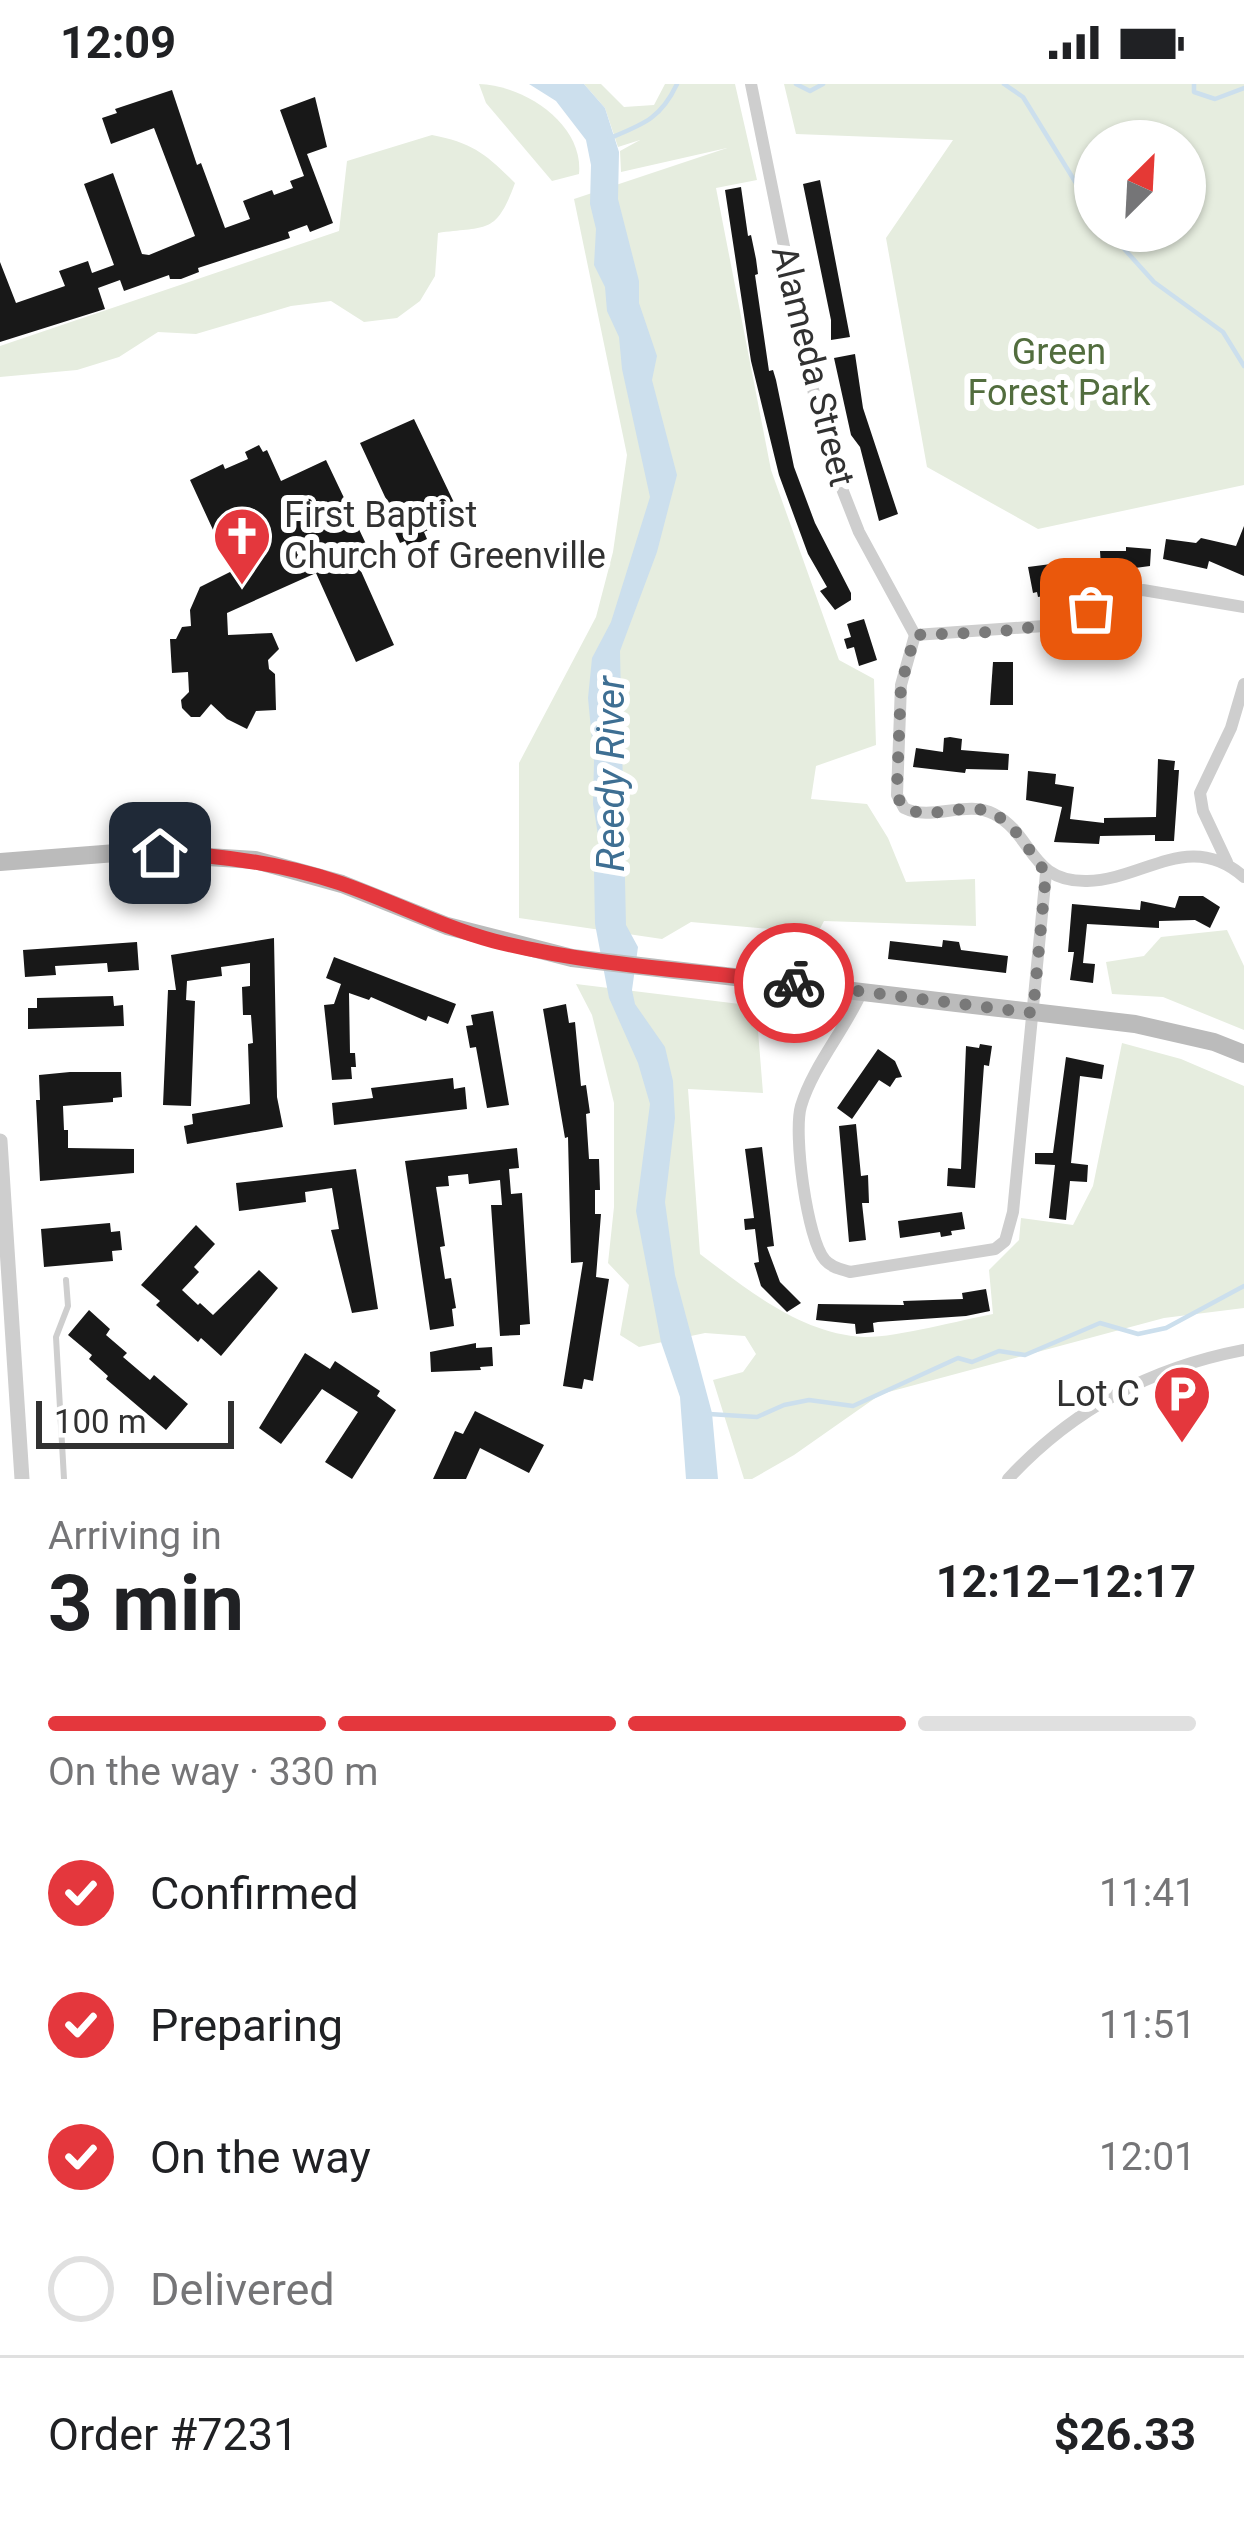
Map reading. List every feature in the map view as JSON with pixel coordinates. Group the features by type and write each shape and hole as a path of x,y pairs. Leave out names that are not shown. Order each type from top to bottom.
{"main road":[{"path":"0,862 129,852 255,860 341,884 447,926 572,958 1167,1029 1244,1054"}],"street":[{"name":"Alameda Street","path":"751,84 824,442 859,532 915,635"},
{"path":"1227,862 1210,857 1177,858 1086,881 1046,873 1010,826 990,811 916,813 898,801 901,685 915,635 1044,626 1115,596 1143,590 1244,607"},
{"path":"1244,684 1231,728 1200,793 1203,812 1227,862 1244,877"},
{"path":"862,991 848,1024 808,1089 799,1118 818,1249 835,1268 850,1272 995,1249 1005,1241 1013,1212 1046,873"},
{"path":"0,1141 22,1479"},
{"path":"1008,1479 1066,1424 1111,1395 1185,1363 1244,1350"}],"lane":[{"path":"64,1479 56,1337 68,1306 67,1280"}],"green space":[{"path":"479,84 514,91 548,111 572,139 579,174 552,181 486,103"},
{"path":"584,84 601,84 624,107 654,105 665,84 735,84 757,180 716,188 771,470 839,660 874,679 876,745 816,766 811,799 867,804 906,882 975,879 976,926 824,921 803,961 771,929 691,922 662,939 519,918 519,763 596,617 613,552 627,455 574,199 727,148 621,172 620,151 640,140 618,147 605,108"},
{"name":"Green Forest Park","path":"784,84 1244,84 1244,485 1038,529 927,467 886,238 953,140 796,134"},
{"path":"432,135 478,151 515,183 502,212 488,225 438,233 435,276 420,301 397,318 364,322 331,301 291,306 196,334 158,332 119,357 77,370 0,377 0,346 339,231 347,161"},
{"path":"1227,930 1244,966 1244,1030 1163,997 1112,994 1106,962 1144,956 1161,937"},
{"path":"576,984 756,1006 763,1093 688,1089 700,1254 797,1319 841,1334 877,1337 993,1314 989,1270 1019,1240 1021,1218 1073,1225 1093,1186 1122,1043 1181,1059 1244,1086 1244,1308 1164,1318 881,1394 794,1455 744,1479 713,1380 743,1372 756,1354 745,1336 705,1333 639,1347 620,1335 629,1285 608,1263 614,1207 614,1103 592,1015"}],"water":[{"name":"Reedy River","path":"529,84 584,84 605,108 619,152 618,199 639,281 639,303 657,356 652,380 677,475 657,552 620,651 626,925 638,947 632,990 635,1004 665,1047 673,1081 675,1118 665,1202 675,1275 712,1413 718,1479 686,1479 680,1397 661,1342 636,1211 650,1104 609,998 595,924 599,841 588,698 592,658 611,622 650,497 619,337 594,265 596,229 586,140 556,101"}],"building":[{"path":"172,90 225,228 250,219 243,201 293,188 290,181 304,176 280,110 315,97 327,147 307,154 333,223 310,232 307,225 288,232 290,238 198,268 199,272 181,279 169,275 124,291 120,280 98,288 105,309 0,342 0,262 16,303 65,286 59,271 88,261 92,273 114,265 84,184 113,173 142,254 195,236 154,128 111,144 102,118"},
{"path":"820,180 850,337 831,340 803,184"},
{"path":"741,187 756,259 769,371 773,370 776,380 794,467 815,523 851,593 851,600 835,610 820,591 827,587 808,554 779,475 751,361 725,190"},
{"path":"855,354 863,408 898,514 879,521 860,447 851,435 834,358"},
{"path":"414,419 460,515 424,532 427,539 408,548 405,541 400,543 387,515 392,512 360,443"},
{"name":"First Baptist Church of Greenville","path":"259,445 263,452 267,450 281,481 326,460 366,544 352,551 394,645 356,662 316,573 227,613 228,635 272,633 279,649 268,660 275,674 276,710 256,711 247,729 211,704 200,717 191,717 182,708 181,700 189,692 188,672 172,673 170,639 176,639 182,627 191,626 190,610 200,587 232,571 190,480 223,464 225,469 248,459 245,452"},
{"path":"1244,526 1244,576 1209,561 1207,569 1163,559 1166,539 1196,543 1201,538 1236,546"},
{"path":"1126,547 1151,549 1150,566 1101,567 1100,551 1126,551"},
{"path":"1078,560 1087,583 1061,593 1038,597 1033,593 1028,567 1051,564 1052,570"},
{"path":"864,619 877,660 859,666 854,647 847,649 844,639 851,637 847,624"},
{"path":"993,662 1013,662 1013,705 990,705"},
{"path":"944,738 962,739 961,750 1009,754 1008,770 966,769 965,773 913,767 916,748 943,752"},
{"path":"1158,759 1175,761 1174,770 1179,770 1174,841 1155,841 1155,835 1100,836 1099,844 1054,842 1062,807 1026,800 1028,771 1056,774 1055,784 1074,787 1070,819 1104,823 1104,818 1156,817"},
{"path":"1179,896 1203,896 1220,907 1210,928 1195,920 1159,921 1159,928 1087,924 1083,963 1095,964 1093,983 1070,980 1072,904 1140,910 1141,901 1175,908"},
{"path":"274,938 277,1097 283,1127 187,1144 184,1126 193,1124 192,1114 250,1104 248,1044 253,1043 251,1015 243,1015 242,987 250,986 250,963 221,967 222,976 187,981 186,1000 195,1001 191,1106 163,1105 168,990 176,990 171,955"},
{"path":"943,940 959,942 961,950 1008,956 1006,973 888,959 890,941 942,947"},
{"path":"137,942 139,970 108,972 107,963 55,966 56,975 25,977 23,950"},
{"path":"334,957 456,1004 448,1024 428,1016 426,1021 371,997 349,993 350,1053 355,1053 356,1067 351,1067 352,1079 332,1080 324,1005 334,1004 341,984 326,978"},
{"path":"113,996 114,1006 123,1005 124,1026 28,1029 28,1008 37,1008 37,998"},
{"path":"566,1004 569,1023 575,1022 581,1086 586,1085 589,1159 599,1159 596,1277 609,1279 593,1381 584,1379 582,1389 563,1386 583,1262 571,1263 568,1137 543,1009"},
{"path":"493,1011 509,1105 487,1108 476,1047 470,1048 466,1026 473,1025 471,1015"},
{"path":"980,1044 992,1046 989,1066 984,1065 975,1188 947,1186 948,1168 961,1169 966,1046 979,1048"},
{"path":"878,1049 895,1061 902,1077 890,1087 879,1080 852,1119 837,1108"},
{"path":"1066,1057 1104,1065 1102,1079 1080,1076 1071,1163 1088,1165 1087,1182 1070,1181 1066,1220 1049,1218 1055,1165 1035,1164 1035,1153 1053,1153"},
{"path":"121,1072 122,1097 63,1106 64,1130 68,1130 68,1148 134,1149 134,1173 40,1181 39,1075"},
{"path":"453,1078 454,1089 465,1087 467,1109 334,1125 332,1103 373,1098 371,1088"},
{"path":"856,1124 869,1203 862,1203 866,1240 849,1242 839,1126"},
{"path":"762,1147 774,1246 767,1247 780,1282 801,1303 787,1312 761,1286 754,1263 759,1262 755,1229 745,1230 744,1219 754,1218 745,1149"},
{"path":"517,1148 519,1168 509,1169 511,1194 522,1193 530,1324 520,1325 520,1335 500,1336 491,1205 502,1205 500,1180 469,1184 468,1174 448,1176 449,1186 436,1187 445,1279 451,1278 456,1308 452,1309 454,1326 430,1330 405,1161"},
{"path":"356,1169 378,1309 352,1313 331,1230 339,1229 332,1188 305,1192 306,1202 239,1211 236,1183"},
{"path":"962,1212 965,1229 951,1231 952,1235 941,1237 940,1232 900,1238 898,1221"},
{"path":"110,1223 111,1232 120,1231 122,1250 112,1251 113,1261 44,1267 41,1229"},
{"path":"196,1225 215,1244 194,1267 199,1272 182,1290 198,1305 213,1315 259,1270 278,1288 221,1356 156,1305 160,1301 141,1285"},
{"path":"986,1289 990,1311 966,1316 878,1322 873,1323 874,1332 856,1334 855,1324 816,1320 818,1304 904,1305 903,1301 963,1299 962,1293"},
{"path":"89,1310 110,1329 106,1335 127,1353 123,1357 188,1404 166,1430 106,1379 89,1359 92,1355 68,1335"},
{"path":"476,1343 476,1348 492,1347 493,1366 431,1372 430,1352"},
{"path":"305,1353 330,1369 335,1361 380,1391 377,1396 396,1410 352,1479 325,1462 358,1412 322,1389 281,1444 259,1428"},
{"path":"475,1411 544,1445 529,1473 480,1448 466,1479 433,1479 455,1431 463,1434"}],"waterway":[{"path":"610,138 650,118 665,105 677,84"},
{"path":"796,84 810,91 823,84"},
{"path":"1004,84 1023,97 1074,180"},
{"path":"1194,84 1194,92 1215,99 1244,88"},
{"path":"1127,252 1154,282 1223,332 1244,366"},
{"path":"709,1414 757,1417 809,1400 853,1406 958,1358 972,1362 999,1351 1025,1355 1100,1323 1138,1334 1166,1328 1244,1286"}],"way so far":[{"path":"794,983 1033,1013 1046,873 1010,826 990,811 916,813 900,804 903,671 915,635 1020,630 1091,609"}],"place":[{"name":"First Baptist Church of Greenville","path":"242,587"},
{"name":"Lot C","path":"1182,1445"}],"route":[{"path":"160,853 215,855 293,869 447,926 572,958 794,983"}]}
